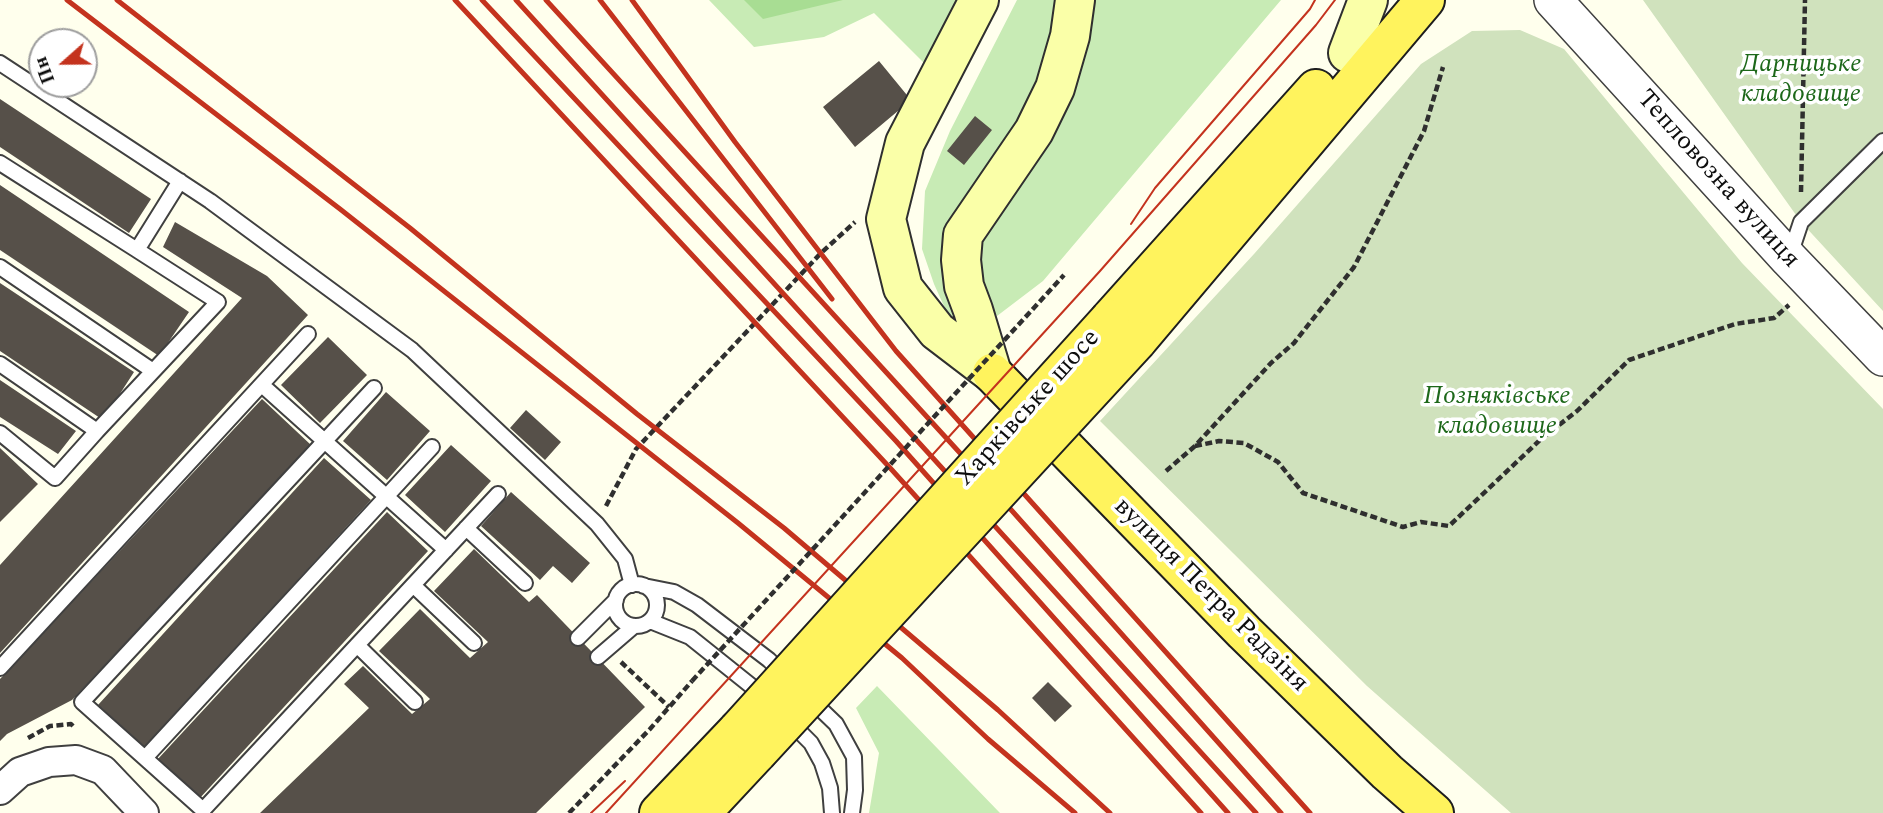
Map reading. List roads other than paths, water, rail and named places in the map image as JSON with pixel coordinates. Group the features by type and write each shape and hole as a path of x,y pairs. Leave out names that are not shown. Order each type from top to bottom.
{"main road":[{"name":"вулиця Петра Радзіня","path":"979,0 905,143 886,219 903,288 937,331 992,373 1254,641 1387,772 1434,813"},
{"name":"вулиця Петра Радзіня","path":"992,373 964,286 961,260 963,235 1034,131 1055,88 1070,36 1075,0"},
{"path":"1348,53 1368,0"},
{"name":"Харківське шосе","path":"1123,330 1394,0"},
{"name":"Харківське шосе","path":"701,813 748,742 1424,0"},
{"name":"Харківське шосе","path":"659,813 748,742"}],"street":[{"name":"Тепловозна вулиця","path":"1553,0 1789,259 1883,357"},
{"path":"0,790 20,772 49,762 76,760 103,770 144,813"}],"lane":[{"path":"0,63 180,181 412,350 597,524 625,559 638,585 653,593 657,604 650,621"},
{"path":"1789,259 1801,222 1883,141"},
{"path":"0,163 218,302 55,478 0,433"},
{"path":"137,250 180,181"},
{"path":"0,267 153,371"},
{"path":"0,668 308,334"},
{"path":"0,364 97,431"},
{"path":"262,385 446,550"},
{"path":"374,388 82,702 202,810 498,494"},
{"path":"145,758 432,447"},
{"path":"466,528 525,583"},
{"path":"414,585 474,643"},
{"path":"578,638 616,600 622,590 638,585 674,592 697,605 769,660 836,724 854,757 855,789 852,813"},
{"path":"616,600 619,617 634,626"},
{"path":"598,657 634,626 650,621 690,637 772,703 811,743 822,763 830,788 832,813"},
{"path":"357,645 415,702"}],"tram line":[{"path":"1131,224 1155,188 1315,0"},
{"path":"606,813 1100,271 1335,0"},
{"path":"591,813 625,781"}],"railway":[{"path":"67,0 340,209 738,523 902,658 988,739 1075,813"},
{"path":"117,0 410,228 637,414 784,528 998,710 1110,813"},
{"path":"455,0 892,470 1201,813"},
{"path":"482,0 896,441 1228,813"},
{"path":"516,0 1256,813"},
{"path":"546,0 981,476 1281,813"},
{"path":"600,0 832,299"},
{"path":"632,0 735,142 896,351 1310,813"}],"park label":[{"name":"Дарницьке кладовище","path":"1801,81"},
{"name":"Позняківське кладовище","path":"1497,413"}]}
